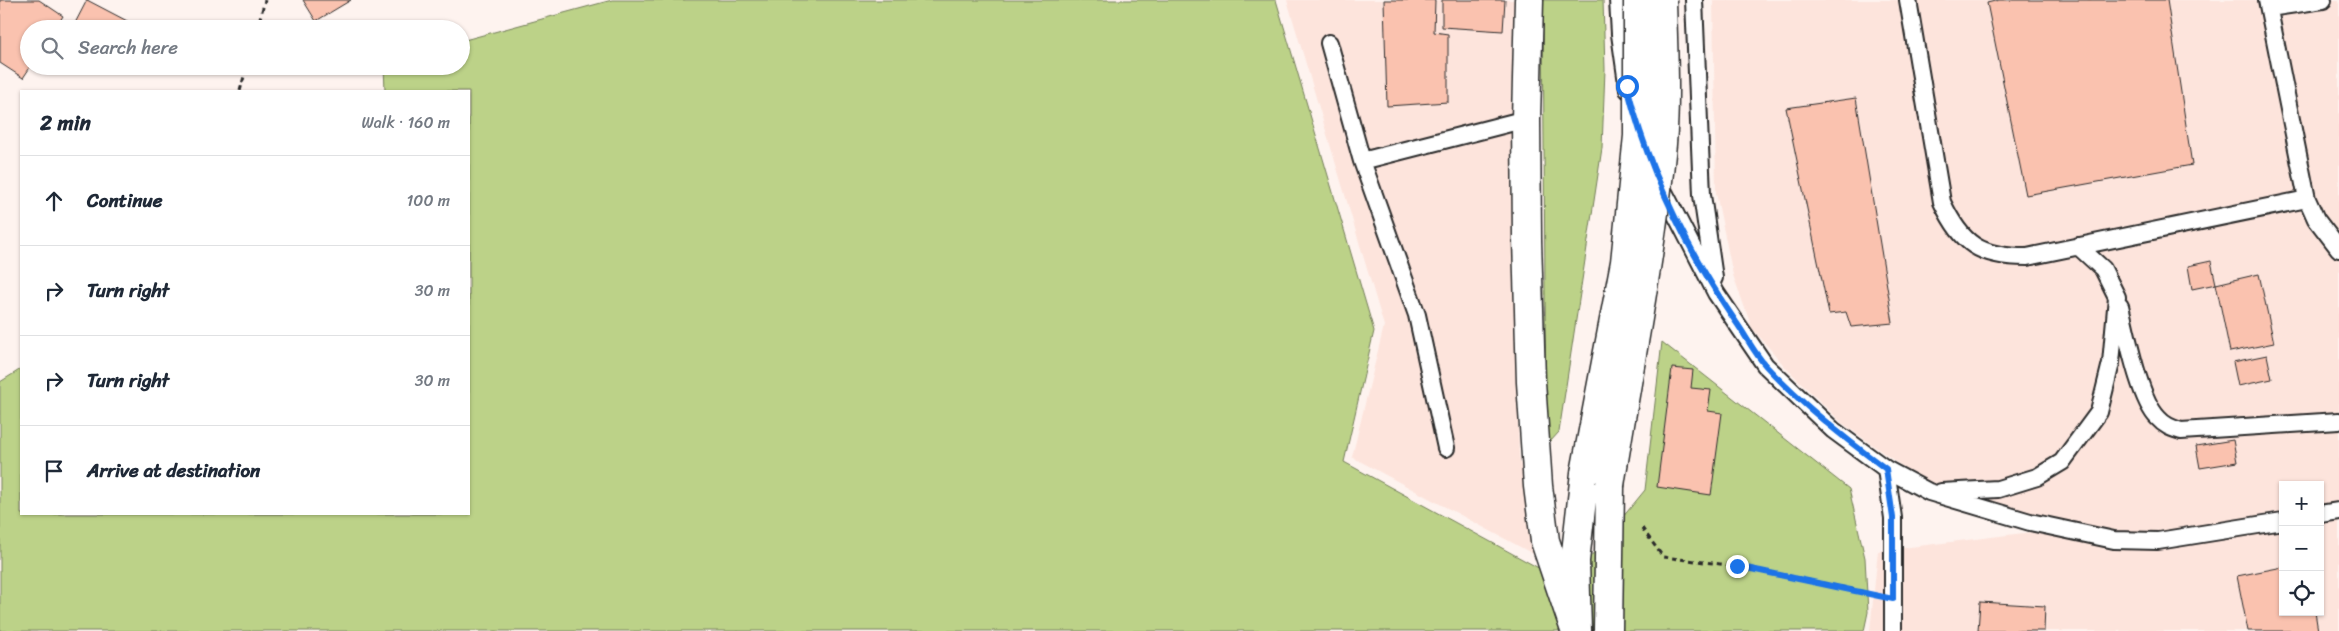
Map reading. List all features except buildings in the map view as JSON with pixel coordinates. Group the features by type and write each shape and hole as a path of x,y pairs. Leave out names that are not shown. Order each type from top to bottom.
{"street":[{"path":"1529,0 1526,119 1531,382 1538,486 1545,541 1576,631"},
{"path":"1576,631 1575,561 1585,473 1625,262 1638,136 1638,0"},
{"path":"1608,631 1610,494 1653,225 1662,142 1664,70 1662,0"},
{"path":"1582,500 1610,494"}],"lane":[{"path":"1618,0 1620,34 1627,86 1638,129 1653,169 1716,293 1765,364 1833,430 1886,469 1929,492 2030,522 2114,540 2158,541 2279,521"},
{"path":"1694,0 1702,195 1716,293"},
{"path":"1908,0 1942,202 1950,220 1963,237 1976,249 1994,256 2027,257 2307,199"},
{"path":"2323,0 2268,4 2307,199 2316,220 2339,249"},
{"path":"1329,43 1362,160 1417,315 1446,448"},
{"path":"1362,160 1526,119"},
{"path":"2078,246 2103,269 2117,297 2145,398 2156,417 2167,426 2181,431 2339,420"},
{"path":"1929,492 1998,489 2037,477 2062,462 2099,412 2111,363 2117,297"},
{"path":"1886,469 1893,518 1893,631"},
{"path":"2324,513 2339,511"}],"path":[{"path":"259,20 265,0"},
{"path":"240,90 244,75"},
{"path":"1640,525 1663,556 1737,566 1893,599"}],"shaded area":[{"path":"1287,0 1514,0 1511,109 1519,455 1537,556 1352,457 1384,326"},
{"path":"1713,0 2339,0 2339,631 1870,631 1878,551 2081,526 1995,507 1924,482 1842,423 1787,369 1752,328 1733,275 1716,193"}],"green space":[{"path":"612,0 1276,0 1374,331 1344,462 1568,584 1645,490 1662,342 1849,489 1865,558 1868,612 1864,631 0,631 0,382 20,370 20,515 470,515 470,90 385,90 384,75 470,75 470,39"},
{"path":"1543,0 1603,0 1605,69 1602,148 1559,432 1550,442 1546,438"}],"route":[{"path":"1627,86 1638,129 1653,169 1716,293 1765,364 1833,430 1886,469 1893,518 1893,599 1737,566"}]}
